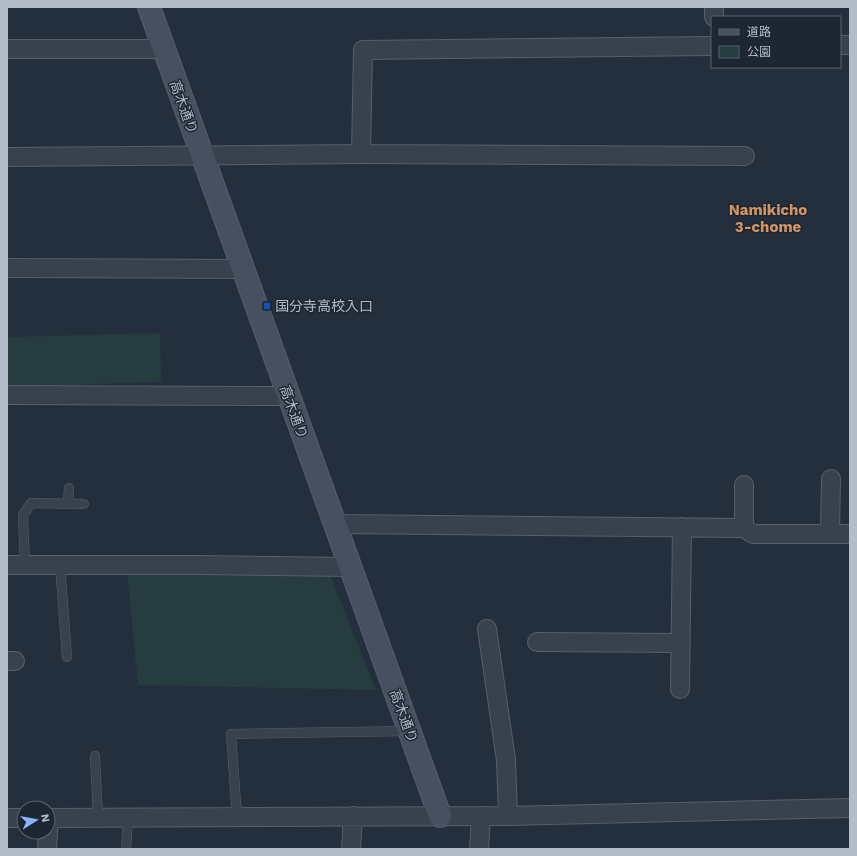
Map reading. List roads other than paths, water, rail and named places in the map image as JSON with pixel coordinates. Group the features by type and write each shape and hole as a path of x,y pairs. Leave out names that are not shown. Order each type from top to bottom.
{"street":[{"name":"高木通り","path":"149,7 163,50 244,269 288,396 440,816"},
{"path":"361,154 362,50 711,46"},
{"path":"7,49 163,50"},
{"path":"7,157 361,154 744,156"},
{"path":"7,268 244,269"},
{"path":"7,395 288,396"},
{"path":"830,534 831,479"},
{"path":"744,485 744,528"},
{"path":"334,524 744,528 753,534 850,534"},
{"path":"680,688 682,527"},
{"path":"7,566 197,565 350,567"},
{"path":"487,629 506,760 508,816"},
{"path":"537,642 681,643"},
{"path":"56,818 508,816 850,808"},
{"path":"352,849 353,816"},
{"path":"479,849 481,816"}],"lane":[{"path":"68,504 69,488"},
{"path":"25,566 23,515 31,503 84,504"},
{"path":"60,566 67,657"},
{"path":"237,817 231,734 410,731"},
{"path":"95,756 98,818"},
{"path":"126,849 128,818"}],"place":[{"name":"国分寺高校入口","path":"267,306"}],"district":[{"name":"Namikicho 3-chome","path":"768,218"}]}
